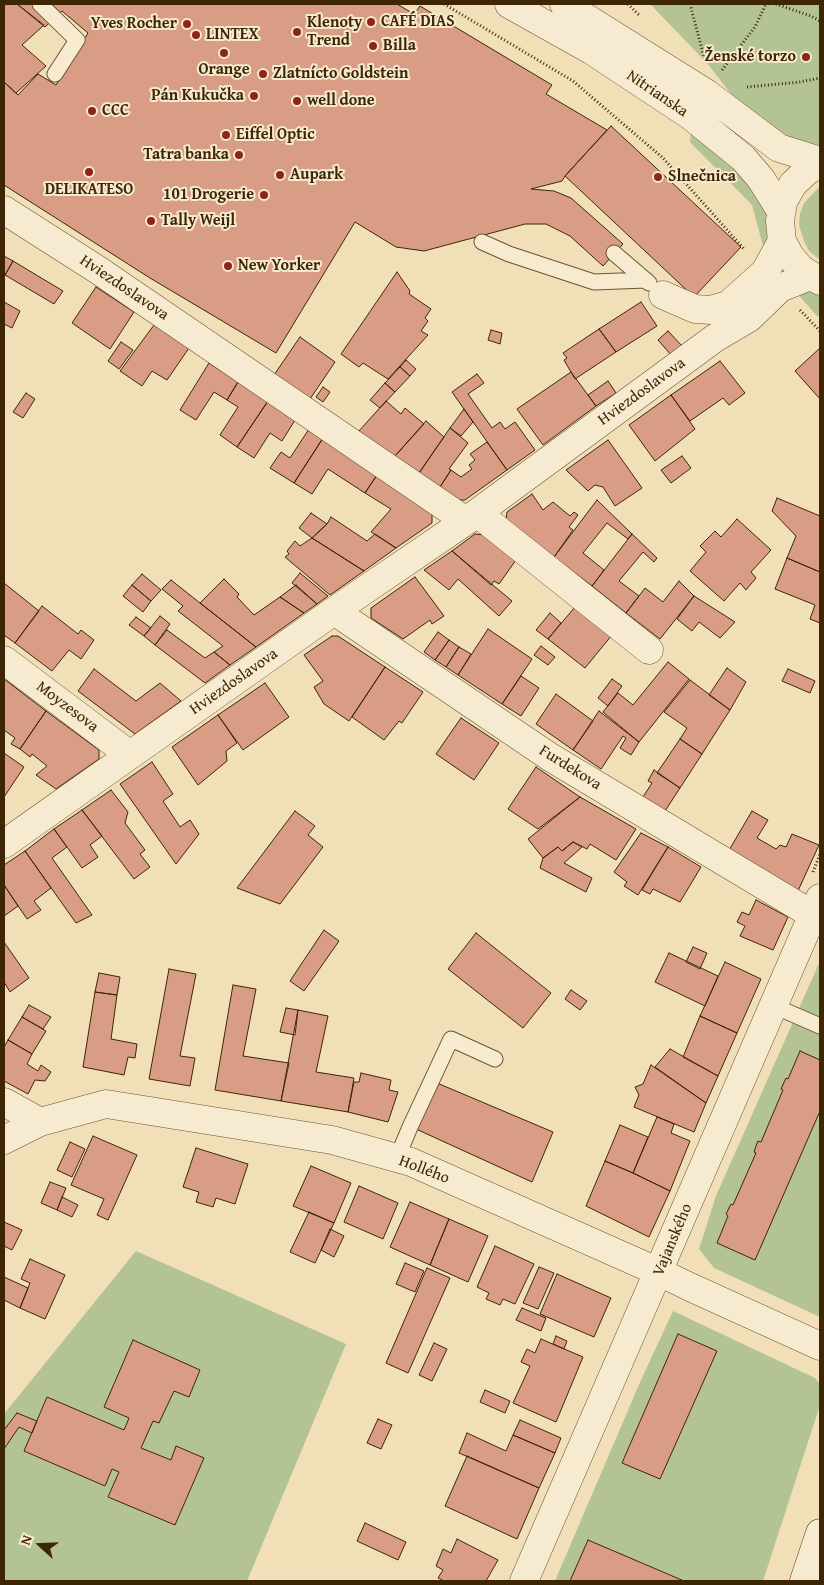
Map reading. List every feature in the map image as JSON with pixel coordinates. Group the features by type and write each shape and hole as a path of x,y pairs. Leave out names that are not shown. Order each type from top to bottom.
{"street":[{"name":"Nitrianska","path":"509,4 591,50 691,116 744,158 762,178 781,211"},
{"name":"Nitrianska","path":"564,4 706,93 779,148 820,163"},
{"name":"Nitrianska","path":"815,278 795,263 785,249 780,231 783,202 793,184 807,171 820,163"},
{"name":"Hviezdoslavova","path":"4,210 472,517 650,650"},
{"path":"654,288 695,308 711,310 728,305 773,280 782,240"},
{"name":"Hviezdoslavova","path":"4,844 334,611 472,517 707,344 749,318 773,280 815,278"},
{"path":"654,288 684,320 703,329 727,331"},
{"name":"Furdekova","path":"334,611 550,757 817,907"},
{"name":"Moyzesova","path":"4,660 130,755"},
{"name":"Vajanského","path":"524,1581 817,907"},
{"path":"4,1102 40,1122"},
{"name":"Hollého","path":"4,1140 40,1122 106,1104 332,1140 411,1162 820,1346"},
{"path":"804,1581 820,1533"}],"lane":[{"path":"40,4 77,40 55,74"},
{"path":"482,242 509,254 594,282 654,288"},
{"path":"614,253 654,288"},
{"path":"774,1006 820,1026"},
{"path":"397,1158 451,1039 495,1059"}],"path":[{"path":"444,4 573,81 663,158 820,331"},
{"path":"690,4 705,64"},
{"path":"722,70 755,27 766,4"},
{"path":"776,4 811,16 820,22"},
{"path":"741,85 750,88 820,78"}],"green space":[{"path":"650,4 820,4 820,149 807,150 738,103 707,63"},
{"path":"691,131 749,173 773,224 766,257 752,205 690,142"},
{"path":"820,186 820,260 809,251 799,225 804,203"},
{"path":"820,289 820,317 795,291"},
{"path":"820,961 820,1317 714,1268 699,1249 716,1196"},
{"path":"136,1251 346,1344 247,1581 4,1581 4,1414"},
{"path":"673,1311 815,1378 820,1384 820,1405 763,1581 555,1581 641,1380"}],"building":[{"path":"4,4 17,4 44,25 22,45 46,66 16,93 4,82"},
{"path":"17,4 397,4 414,14 420,6 552,85 546,94 607,130 562,181 531,189 554,191 571,198 623,244 603,266 570,236 546,224 525,224 424,251 396,247 355,222 276,353 150,278 4,185 4,82 18,95 38,74 56,85 88,33 62,11 45,27"},
{"path":"611,126 741,247 694,297 565,176"},
{"path":"4,256 13,261 5,275 4,274"},
{"path":"13,261 63,291 54,304 5,275"},
{"path":"397,272 410,291 409,294 431,309 425,318 428,321 421,331 428,335 388,379 363,363 359,367 341,354"},
{"path":"96,287 134,312 110,349 72,323"},
{"path":"4,302 20,311 12,328 4,324"},
{"path":"641,302 657,326 616,352 599,329"},
{"path":"154,325 189,348 167,380 152,371 142,386 120,371"},
{"path":"599,329 616,352 575,379 564,360 567,358 563,353"},
{"path":"491,330 502,333 500,344 488,340"},
{"path":"668,331 683,347 672,356 658,340"},
{"path":"300,337 335,362 310,399 274,375"},
{"path":"121,342 133,350 119,369 108,361"},
{"path":"820,348 820,399 795,371"},
{"path":"406,360 416,369 410,376 400,367"},
{"path":"720,361 745,393 729,405 723,398 690,421 671,395"},
{"path":"209,363 238,382 227,400 214,392 196,420 180,410"},
{"path":"400,367 410,376 395,392 385,383"},
{"path":"571,372 596,406 543,445 517,409"},
{"path":"477,374 484,383 468,394 492,428 500,422 505,429 515,422 535,450 507,470 452,392"},
{"path":"608,381 616,393 596,406 588,395"},
{"path":"238,382 268,401 237,447 220,435 238,407 227,400"},
{"path":"385,383 395,392 380,408 370,400"},
{"path":"323,387 330,392 323,402 316,397"},
{"path":"26,393 35,399 23,418 13,412"},
{"path":"671,395 695,429 655,461 629,425"},
{"path":"268,401 295,420 282,441 270,433 254,458 237,447"},
{"path":"386,401 401,414 405,408 424,424 395,456 358,432"},
{"path":"464,409 473,422 461,436 450,428"},
{"path":"426,421 444,437 419,473 395,456"},
{"path":"450,428 468,443 449,469 451,470 440,487 419,473"},
{"path":"309,429 323,438 294,483 270,468 281,452 290,458"},
{"path":"323,438 377,475 365,493 328,469 312,494 294,483"},
{"path":"608,440 642,488 615,506 603,487 595,485 588,491 566,470"},
{"path":"487,442 507,470 465,500 457,500 440,487 451,470 461,477 472,469 469,465 475,460 470,454"},
{"path":"682,456 691,468 671,483 661,470"},
{"path":"377,475 432,513 432,523 396,548 371,532 391,509 365,493"},
{"path":"532,494 543,510 553,502 570,516 574,512 578,515 569,527 573,530 554,557 506,520 507,512"},
{"path":"777,498 820,516 820,572 787,558 796,536 772,511"},
{"path":"597,500 632,534 628,539 607,523 583,553 604,570 592,586 554,557"},
{"path":"311,513 327,524 312,538 299,528"},
{"path":"331,517 367,541 375,534 396,548 364,571 312,538 327,524"},
{"path":"737,519 771,550 751,572 756,578 746,590 740,583 724,601 690,571 706,552 700,546 715,531 721,537"},
{"path":"475,534 485,535 516,560 499,584 494,581 491,585 452,551"},
{"path":"632,534 657,558 654,562 643,552 619,581 639,596 626,613 592,586"},
{"path":"312,538 364,571 330,595 285,557 289,554 287,551 295,541 300,546"},
{"path":"452,551 512,601 499,616 458,579 449,590 424,570"},
{"path":"787,558 820,572 820,623 810,619 815,605 775,589"},
{"path":"300,573 328,596 317,604 292,583"},
{"path":"142,574 161,590 151,601 132,585"},
{"path":"415,577 444,616 432,624 430,620 403,639 371,618 371,608"},
{"path":"224,579 239,594 237,597 254,615 280,597 304,613 256,647 200,603"},
{"path":"171,580 256,647 230,665 214,652 223,646 178,611 183,606 162,589"},
{"path":"679,581 694,596 660,639 626,613 645,588 663,602"},
{"path":"4,583 39,611 15,643 4,635"},
{"path":"132,585 151,601 143,612 123,596"},
{"path":"296,585 317,604 304,613 280,597"},
{"path":"694,596 735,622 720,638 699,622 692,631 677,619"},
{"path":"42,606 78,634 81,630 94,640 81,659 69,650 52,671 15,643"},
{"path":"575,607 612,635 585,668 548,639"},
{"path":"550,613 561,623 548,639 536,630"},
{"path":"160,616 170,624 155,645 144,636"},
{"path":"136,617 151,628 144,636 129,625"},
{"path":"488,629 532,659 502,704 458,675"},
{"path":"167,630 205,658 214,652 230,665 205,683 155,645"},
{"path":"438,632 449,640 435,660 424,652"},
{"path":"332,636 338,636 385,667 349,721 324,704 314,687 323,681 304,655"},
{"path":"449,640 459,647 446,667 435,660"},
{"path":"541,646 555,657 548,665 534,655"},
{"path":"459,647 471,654 458,675 446,667"},
{"path":"668,662 689,679 639,742 603,712 618,693 633,705"},
{"path":"385,667 423,692 402,723 399,721 384,740 352,717"},
{"path":"727,668 746,682 730,710 709,695"},
{"path":"94,669 136,701 160,683 181,701 135,734 78,691"},
{"path":"788,669 815,681 810,693 782,681"},
{"path":"521,676 539,688 521,716 502,704"},
{"path":"4,679 46,711 20,749 11,744 15,738 4,730"},
{"path":"612,679 622,686 608,706 598,698"},
{"path":"690,680 730,710 702,754 680,739 687,728 664,712"},
{"path":"265,683 289,717 243,750 218,715"},
{"path":"556,694 593,721 573,750 536,724"},
{"path":"46,711 99,750 99,759 56,789 36,775 47,766 32,754 30,757 20,749"},
{"path":"599,711 639,742 631,755 620,748 626,738 623,736 601,769 573,750"},
{"path":"218,715 237,743 226,751 227,761 198,785 172,747"},
{"path":"461,718 499,743 474,780 436,754"},
{"path":"680,739 702,754 680,788 657,773"},
{"path":"4,753 24,767 4,797"},
{"path":"152,762 173,794 163,801 180,827 190,820 199,834 176,864 120,784"},
{"path":"536,767 580,797 538,829 508,809"},
{"path":"654,770 680,788 665,811 643,797 652,783 648,781"},
{"path":"111,790 128,812 125,823 145,850 140,854 150,867 134,879 82,810"},
{"path":"580,797 636,829 616,860 590,844 587,849 573,842 562,851 558,847 543,858 528,839"},
{"path":"82,810 102,836 90,845 98,857 82,868 54,829"},
{"path":"295,811 315,826 308,835 323,847 280,904 237,888"},
{"path":"752,811 768,820 757,838 776,849 780,845 786,847 792,834 819,845 797,893 728,852"},
{"path":"54,829 67,847 52,858 92,915 76,923 25,851"},
{"path":"641,833 668,847 638,895 624,886 627,882 614,872"},
{"path":"573,842 582,847 564,863 592,878 586,892 540,868 543,858 558,847 562,851"},
{"path":"668,847 701,867 680,902 653,889 650,894 642,890"},
{"path":"25,851 51,888 34,901 41,910 27,919 4,885 4,865"},
{"path":"4,885 18,906 4,916"},
{"path":"756,900 788,917 773,950 740,936 745,926 737,922 742,912 749,915"},
{"path":"324,930 339,941 304,991 290,981"},
{"path":"476,933 551,993 523,1028 448,969"},
{"path":"4,942 29,978 10,992 4,982"},
{"path":"693,947 707,953 700,969 686,962"},
{"path":"669,953 718,976 705,1006 655,982"},
{"path":"725,962 761,979 737,1033 700,1016"},
{"path":"169,969 196,974 180,1056 195,1058 190,1086 149,1079"},
{"path":"99,973 120,977 117,995 95,992"},
{"path":"233,985 256,989 243,1056 289,1063 281,1101 215,1090"},
{"path":"571,990 587,1001 580,1010 565,999"},
{"path":"95,992 117,995 111,1039 137,1044 135,1058 128,1057 124,1075 83,1067"},
{"path":"29,1005 51,1017 43,1029 22,1017"},
{"path":"286,1008 298,1010 295,1035 280,1032"},
{"path":"298,1010 328,1016 316,1072 354,1078 348,1112 281,1101"},
{"path":"700,1016 737,1033 718,1076 683,1057"},
{"path":"22,1017 46,1031 32,1054 8,1040"},
{"path":"8,1040 32,1054 27,1064 38,1071 41,1065 51,1072 45,1081 35,1080 28,1094 4,1081 4,1047"},
{"path":"670,1049 718,1076 706,1103 655,1067"},
{"path":"800,1051 820,1060 820,1111 755,1260 717,1243 728,1216 726,1214 731,1204 733,1205 756,1153 754,1152 758,1141 761,1142 783,1090 781,1089 786,1078 788,1079"},
{"path":"651,1065 706,1103 694,1132 634,1107 639,1095 635,1087 643,1084"},
{"path":"361,1073 391,1080 389,1090 398,1092 388,1122 348,1112 354,1082 359,1082"},
{"path":"437,1083 553,1132 532,1182 416,1129"},
{"path":"657,1117 674,1124 671,1133 690,1141 670,1191 633,1173"},
{"path":"620,1125 648,1137 633,1173 605,1161"},
{"path":"93,1136 137,1155 108,1220 97,1215 104,1199 71,1185"},
{"path":"70,1142 85,1149 72,1177 57,1170"},
{"path":"196,1148 248,1164 235,1204 216,1198 213,1207 196,1202 199,1192 183,1187"},
{"path":"605,1161 670,1191 649,1237 586,1206"},
{"path":"311,1166 351,1183 334,1223 293,1206"},
{"path":"50,1182 66,1188 57,1210 41,1203"},
{"path":"359,1186 398,1203 383,1239 344,1222"},
{"path":"62,1197 78,1205 72,1217 57,1210"},
{"path":"410,1202 449,1219 430,1265 390,1247"},
{"path":"309,1212 334,1223 315,1263 290,1252"},
{"path":"449,1219 488,1236 468,1282 430,1265"},
{"path":"4,1222 22,1230 12,1250 4,1246"},
{"path":"330,1229 344,1236 334,1257 321,1250"},
{"path":"495,1246 534,1264 515,1304 503,1299 500,1305 486,1299 489,1293 477,1287"},
{"path":"30,1259 65,1275 45,1319 20,1308 30,1283 21,1279"},
{"path":"405,1263 424,1271 415,1292 396,1284"},
{"path":"539,1267 554,1273 538,1309 523,1303"},
{"path":"427,1268 450,1278 408,1373 386,1363"},
{"path":"557,1274 611,1298 594,1337 540,1314"},
{"path":"4,1277 28,1288 20,1308 4,1300"},
{"path":"522,1308 546,1318 541,1331 516,1320"},
{"path":"678,1334 717,1351 660,1479 622,1463"},
{"path":"556,1336 567,1341 564,1349 553,1344"},
{"path":"541,1339 583,1357 556,1422 513,1403 530,1366 521,1362 527,1349 535,1353"},
{"path":"133,1340 200,1370 189,1397 174,1391 159,1423 153,1421 141,1448 171,1460 176,1446 204,1458 175,1525 108,1497 119,1472 112,1469 105,1486 24,1451 47,1397 124,1430 129,1418 104,1407"},
{"path":"434,1343 447,1349 432,1381 419,1375"},
{"path":"485,1390 510,1401 505,1413 480,1402"},
{"path":"17,1413 37,1421 32,1433 19,1427 4,1449 4,1430"},
{"path":"378,1419 392,1425 381,1449 367,1443"},
{"path":"520,1420 561,1438 555,1453 513,1435"},
{"path":"467,1433 506,1451 513,1435 555,1453 539,1488 459,1453"},
{"path":"467,1456 539,1488 517,1539 445,1506"},
{"path":"365,1523 406,1542 398,1560 357,1541"},
{"path":"457,1539 498,1560 486,1581 444,1581 438,1578 443,1570 436,1566 443,1549 451,1553"},
{"path":"588,1540 684,1581 570,1581"}],"place":[{"name":"CAFÉ DIAS","path":"371,22"},
{"name":"Yves Rocher","path":"187,24"},
{"name":"Klenoty Trend","path":"297,32"},
{"name":"LINTEX","path":"196,35"},
{"name":"Billa","path":"373,46"},
{"name":"Orange","path":"224,53"},
{"name":"Ženské torzo","path":"806,57"},
{"name":"Zlatnícto Goldstein","path":"263,74"},
{"name":"Pán Kukučka","path":"254,96"},
{"name":"well done","path":"297,101"},
{"name":"CCC","path":"92,111"},
{"name":"Eiffel Optic","path":"226,135"},
{"name":"Tatra banka","path":"239,155"},
{"name":"DELIKATESO","path":"89,172"},
{"name":"Aupark","path":"280,175"},
{"name":"Slnečnica","path":"658,177"},
{"name":"101 Drogerie","path":"264,195"},
{"name":"Tally Weijl","path":"151,221"},
{"name":"New Yorker","path":"228,266"}]}
